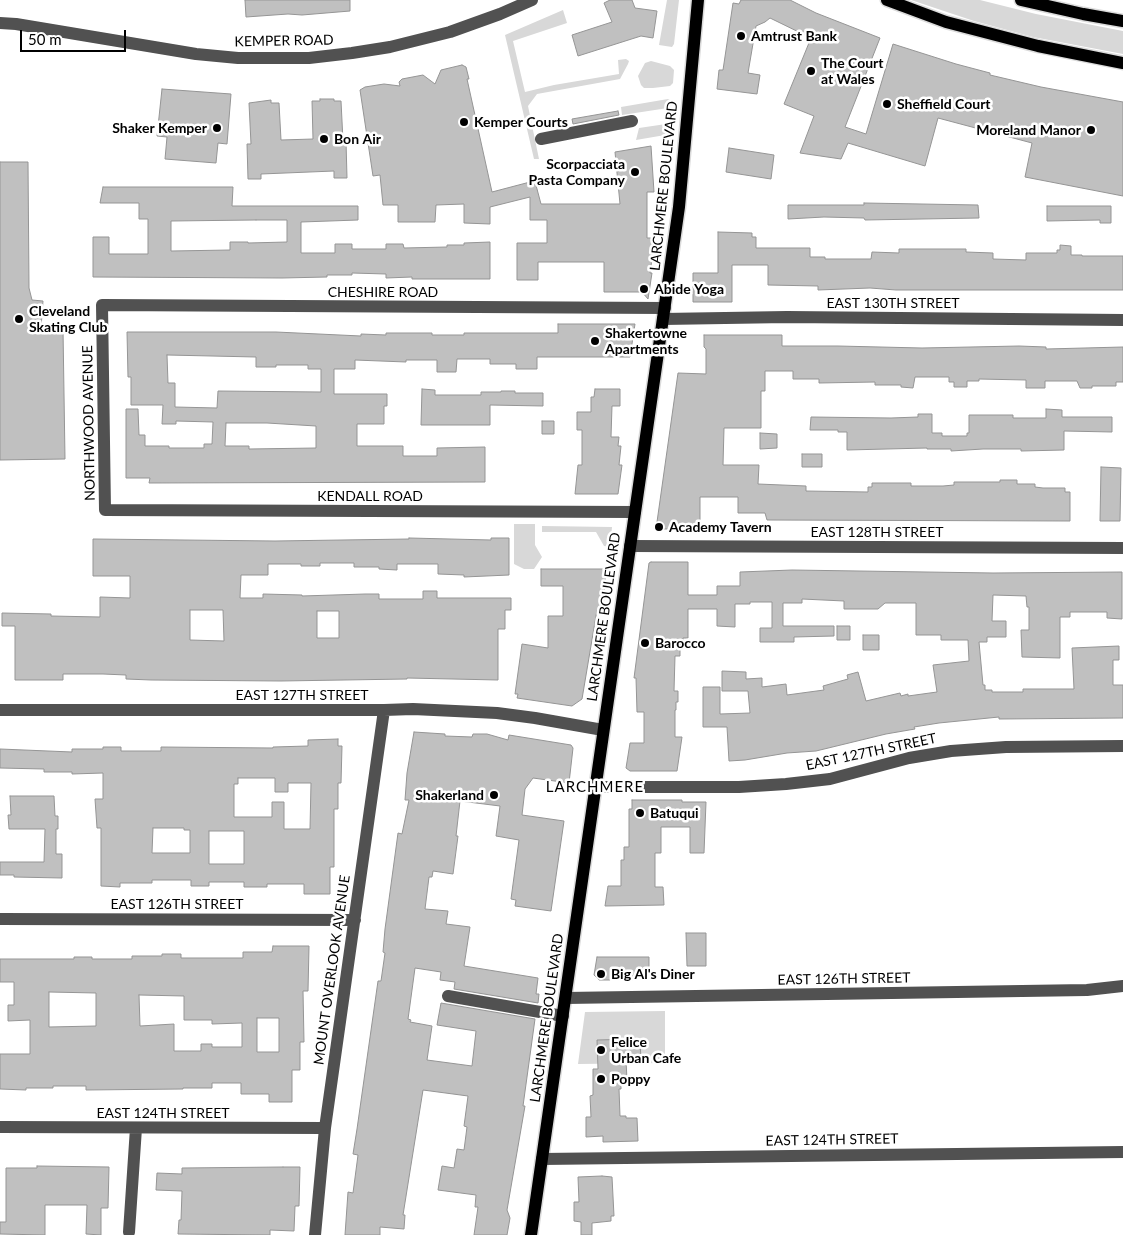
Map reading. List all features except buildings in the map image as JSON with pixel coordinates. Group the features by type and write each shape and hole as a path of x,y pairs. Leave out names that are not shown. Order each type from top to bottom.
{"main road":[{"name":"LARCHMERE BOULEVARD","path":"531,1235 679,207 698,0"},
{"path":"887,0 946,22 1038,46 1123,63"},
{"path":"1021,0 1123,21"}],"street":[{"name":"KEMPER ROAD","path":"0,23 16,24 196,54 238,58 309,58 390,47 442,34 500,14 532,0"},
{"path":"541,139 632,122"},
{"name":"CHESHIRE ROAD","path":"102,305 664,313"},
{"name":"NORTHWOOD AVENUE","path":"102,305 105,510"},
{"name":"EAST 130TH STREET","path":"664,313 796,317 1123,320"},
{"name":"KENDALL ROAD","path":"105,510 635,512"},
{"name":"EAST 128TH STREET","path":"630,546 1123,548"},
{"name":"EAST 127TH STREET","path":"0,710 413,709 497,713 603,730"},
{"name":"MOUNT OVERLOOK AVENUE","path":"315,1235 325,1128 384,710"},
{"name":"EAST 127TH STREET","path":"596,787 739,787 830,779 909,758 950,751 1006,747 1123,746"},
{"name":"EAST 126TH STREET","path":"0,919 355,920"},
{"name":"EAST 126TH STREET","path":"566,998 1077,990 1123,986"},
{"path":"448,996 563,1016"},
{"name":"EAST 124TH STREET","path":"0,1127 325,1128"},
{"path":"129,1232 136,1128"},
{"name":"EAST 124TH STREET","path":"542,1159 1123,1152"}],"shaded area":[{"path":"667,0 679,0 674,44 672,47 659,45"},
{"path":"911,0 980,0 1036,14 1123,31 1123,54 1033,37 974,21"},
{"path":"563,10 567,23 513,41 525,92 619,74 618,60 626,59 629,61 620,79 537,94 528,106 539,159 534,159 505,35"},
{"path":"651,61 670,66 674,70 673,83 670,86 644,88 641,85 638,76 645,63"},
{"path":"668,99 672,101 672,105 668,108 622,115 621,107"},
{"path":"666,124 671,127 671,134 636,140 639,128"},
{"path":"514,524 535,524 535,545 542,557 534,569 524,569 514,564"},
{"path":"542,526 612,527 610,547 604,546 596,532 542,532"},
{"path":"665,1011 665,1063 578,1064 585,1012"}],"place":[{"name":"Amtrust Bank","path":"741,36"},
{"name":"The Court at Wales","path":"811,71"},
{"name":"Sheffield Court","path":"887,104"},
{"name":"Kemper Courts","path":"464,122"},
{"name":"Shaker Kemper","path":"217,128"},
{"name":"Moreland Manor","path":"1091,130"},
{"name":"Bon Air","path":"324,139"},
{"name":"Scorpacciata Pasta Company","path":"635,172"},
{"name":"Abide Yoga","path":"644,289"},
{"name":"Cleveland Skating Club","path":"19,319"},
{"name":"Shakertowne Apartments","path":"595,341"},
{"name":"Academy Tavern","path":"659,527"},
{"name":"Barocco","path":"645,643"},
{"name":"Shakerland","path":"494,795"},
{"name":"Batuqui","path":"640,813"},
{"name":"Big Al's Diner","path":"601,974"},
{"name":"Felice Urban Cafe","path":"601,1050"},
{"name":"Poppy","path":"601,1079"}],"district":[{"name":"LARCHMERE","path":"595,787"}]}
